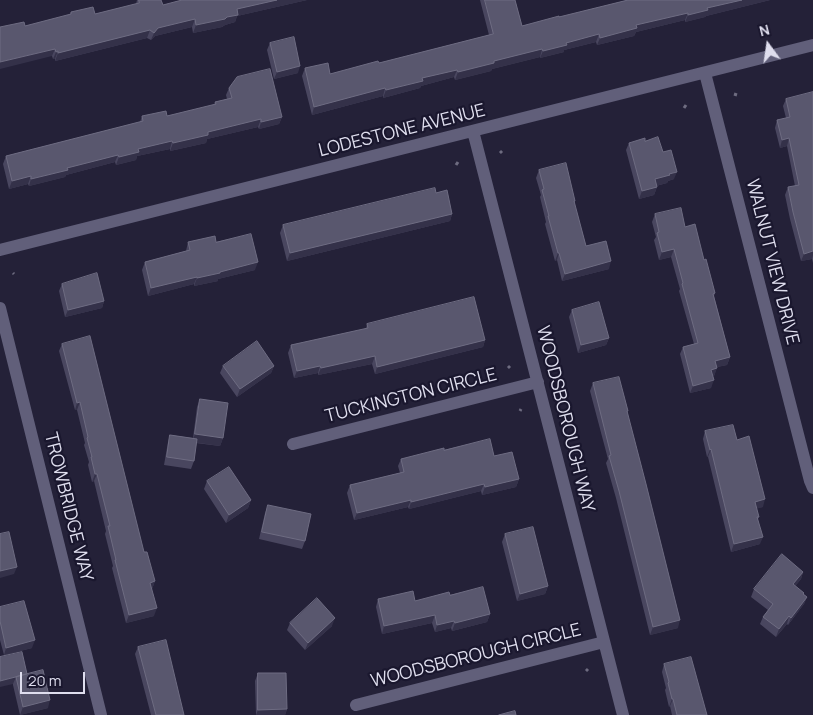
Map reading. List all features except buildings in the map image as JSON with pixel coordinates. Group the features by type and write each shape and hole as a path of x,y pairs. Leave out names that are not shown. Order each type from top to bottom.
{"street":[{"name":"LODESTONE AVENUE","path":"0,250 813,46"},
{"name":"WALNUT VIEW DRIVE","path":"705,73 813,488"},
{"name":"WOODSBOROUGH WAY","path":"474,131 623,715"},
{"name":"TROWBRIDGE WAY","path":"0,308 101,715"},
{"name":"TUCKINGTON CIRCLE","path":"293,444 538,382"},
{"name":"WOODSBOROUGH CIRCLE","path":"356,705 604,642"}]}
